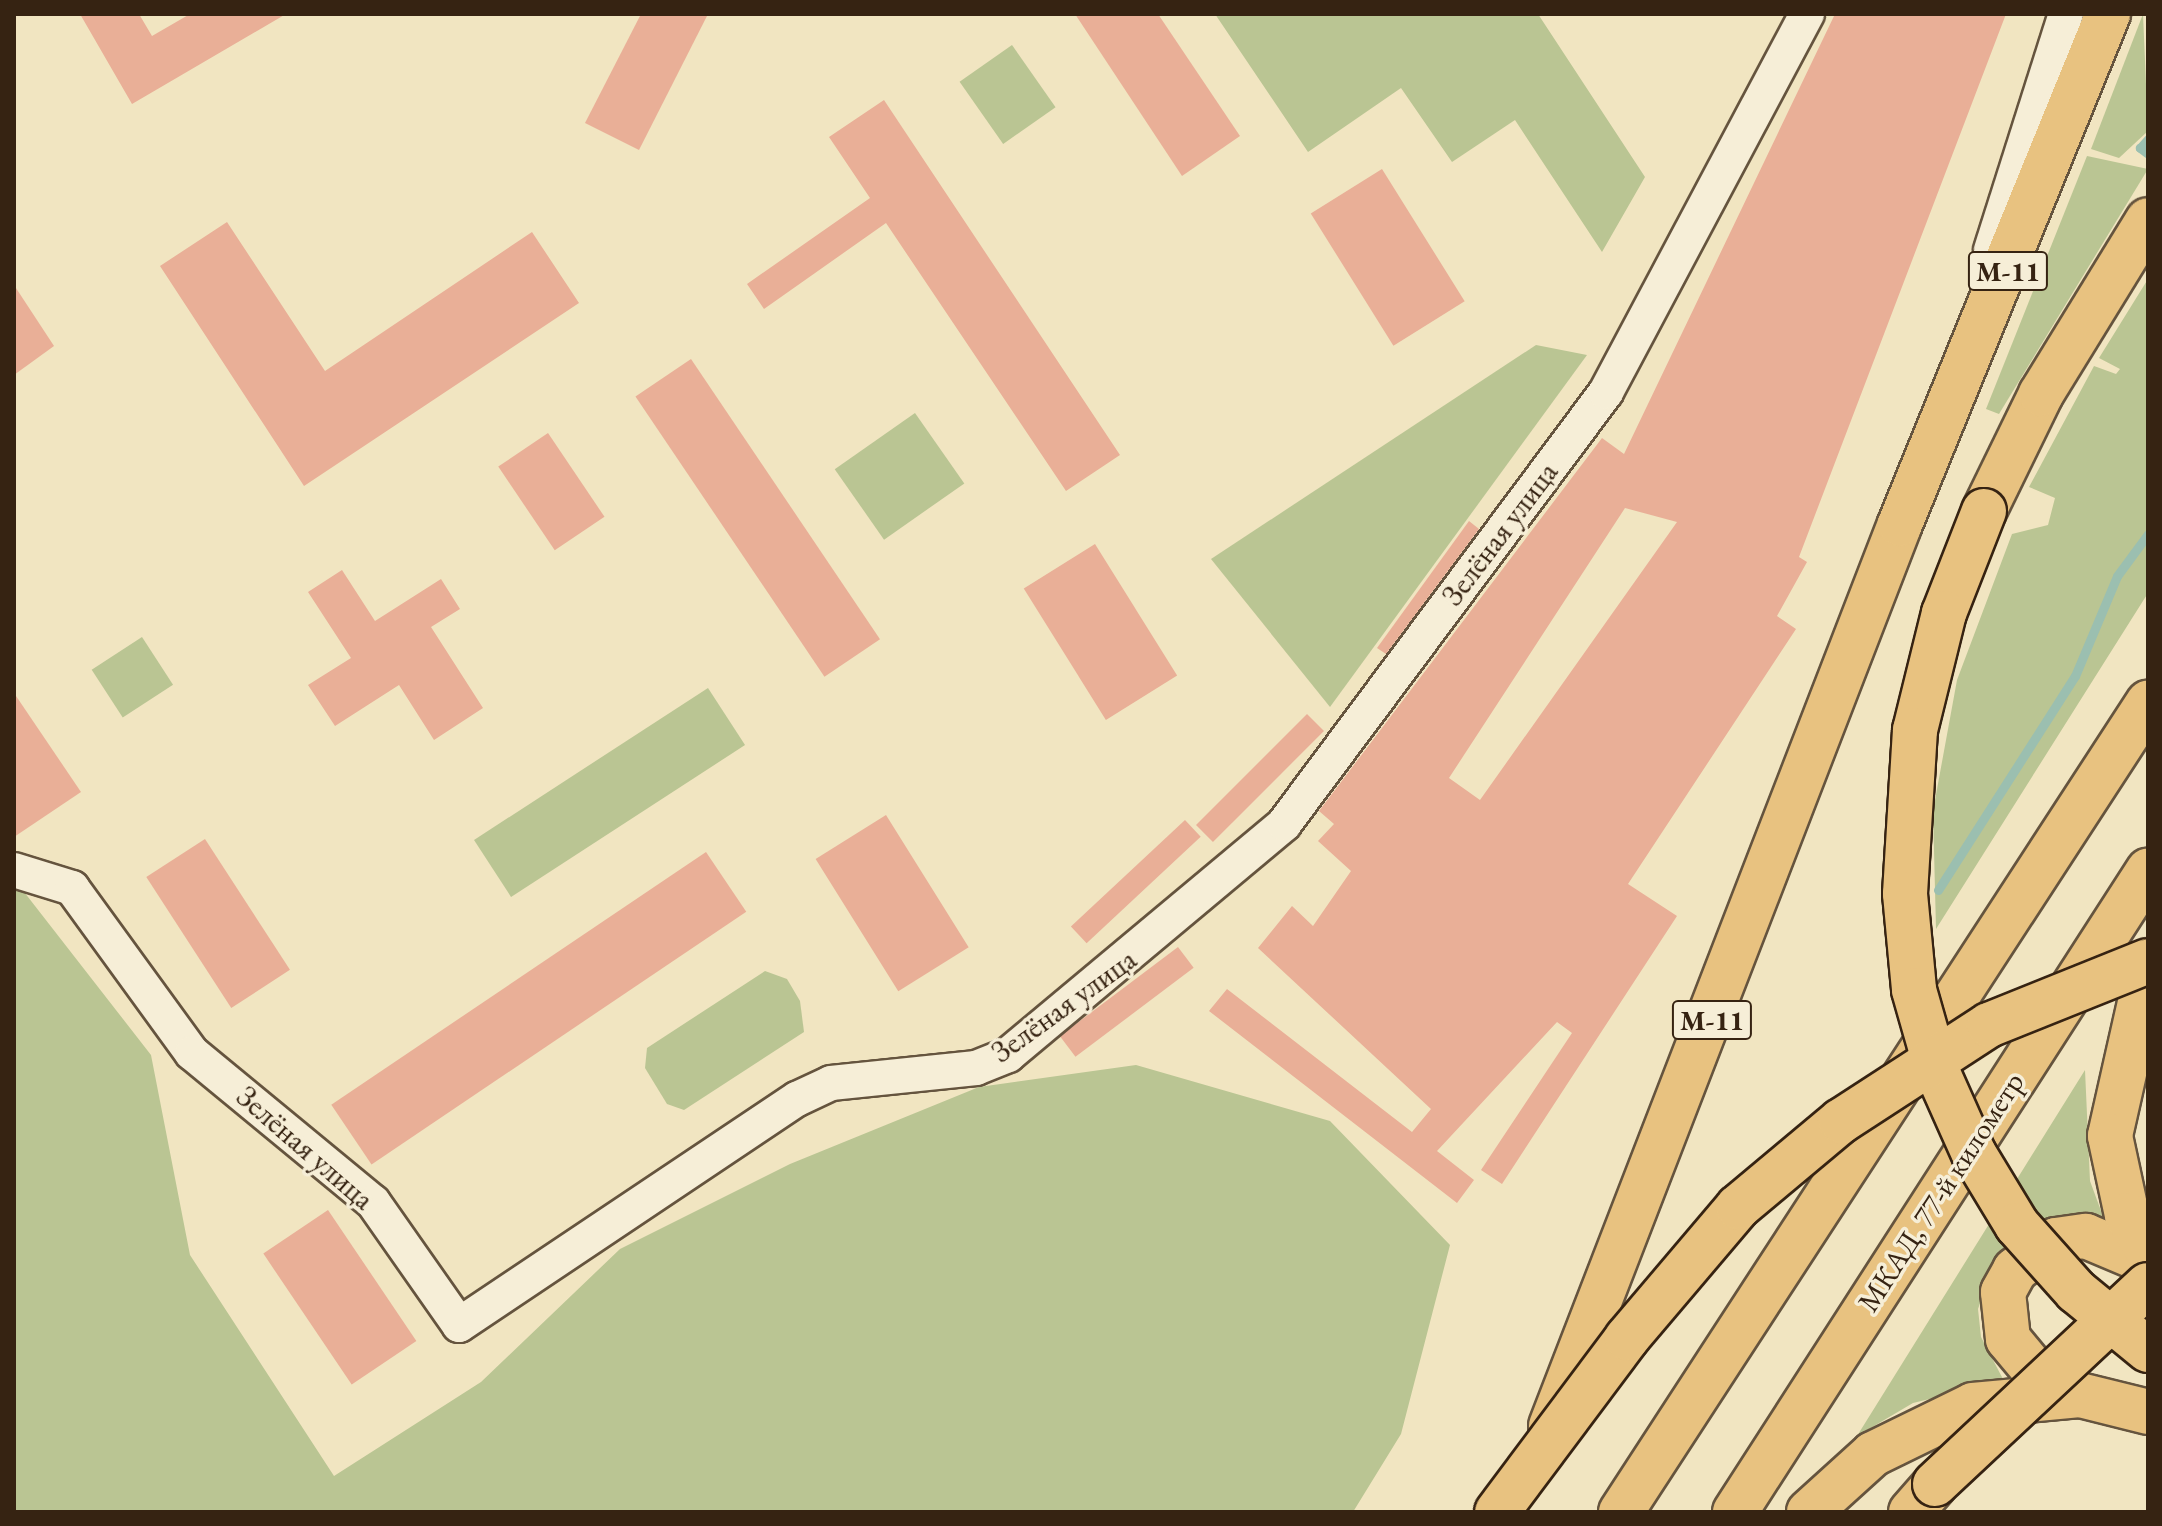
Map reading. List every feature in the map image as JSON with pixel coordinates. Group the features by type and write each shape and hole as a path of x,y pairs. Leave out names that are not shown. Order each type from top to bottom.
{"main road":[{"name":"М-11","path":"1512,1512 1571,1380 1900,524 2108,14"},
{"path":"2148,220 2041,394 1984,511 1944,613 1915,730 1905,894 1914,990 1937,1071 1974,1154 2017,1225 2076,1291 2148,1350"},
{"path":"1621,1512 2148,703"},
{"name":"МКАД, 77-й километр","path":"1735,1512 2148,871"},
{"path":"2148,964 2110,1136 2127,1215 2148,1251"},
{"path":"1497,1512 1627,1338 1738,1207 1841,1121 1989,1025 2148,964"},
{"path":"2148,1262 2109,1242 2056,1240 2032,1252 2009,1281 2002,1314 2013,1347 2038,1375 2080,1395 2148,1412"},
{"path":"1911,1512 2148,1285"},
{"path":"1809,1512 1873,1454 1917,1427 2000,1399 2080,1395"}],"street":[{"name":"Зелёная улица","path":"14,870 72,888 192,1053 373,1202 459,1325 797,1099 831,1083 976,1068 1008,1055 1284,824 1606,392 1807,14"},
{"name":"М-11","path":"1900,524 2066,14"}],"green space":[{"path":"1215,14 1538,14 1645,177 1602,252 1515,120 1452,162 1401,88 1308,152"},
{"path":"2143,14 2148,131 2119,158 2091,149"},
{"path":"1012,45 1056,107 1003,144 960,82"},
{"path":"2087,156 2148,169 1999,414 1986,409"},
{"path":"2148,279 2148,593 1936,929 1933,811 1957,680 2012,534 2048,525 2055,498 2029,487 2094,366 2116,374 2120,369 2099,358"},
{"path":"1536,345 1587,355 1330,707 1211,559"},
{"path":"915,413 964,483 884,540 835,469"},
{"path":"142,637 173,685 123,717 92,670"},
{"path":"708,688 745,745 511,897 474,840"},
{"path":"14,879 151,1055 190,1255 334,1476 481,1382 620,1249 790,1164 979,1087 1136,1065 1330,1121 1450,1245 1401,1434 1353,1512 14,1512"},
{"path":"765,971 787,979 800,1001 804,1032 684,1110 667,1104 645,1068 647,1048"},
{"path":"2085,1070 2090,1181 2104,1219 2042,1219 1997,1254 1978,1309 1981,1337 2004,1381 1913,1403 1857,1436"}],"building":[{"path":"80,14 139,14 152,36 190,14 286,14 132,104"},
{"path":"641,14 708,14 639,150 585,123"},
{"path":"1075,14 1158,14 1240,136 1182,176"},
{"path":"1835,14 2006,14 1799,557 1807,562 1777,616 1796,629 1628,884 1677,916 1502,1184 1481,1170 1572,1033 1557,1022 1437,1151 1474,1180 1457,1203 1209,1011 1227,989 1412,1132 1431,1109 1258,948 1292,906 1313,926 1351,871 1318,841 1334,824 1319,811 1602,438 1624,454","holes":["1625,508 1677,522 1480,800 1449,778"]},
{"path":"884,100 1120,455 1066,491 886,223 764,309 747,284 870,198 829,137"},
{"path":"1382,169 1465,301 1393,346 1311,214"},
{"path":"227,222 325,371 532,232 579,303 304,486 160,266"},
{"path":"14,285 54,346 14,375"},
{"path":"691,359 880,639 824,677 635,396"},
{"path":"548,433 604,517 555,550 498,467"},
{"path":"1469,521 1479,529 1386,654 1377,648"},
{"path":"1095,544 1177,675 1106,720 1024,589"},
{"path":"342,570 375,621 441,579 460,609 431,627 483,708 434,740 399,685 335,726 308,685 351,658 308,592"},
{"path":"14,693 81,792 14,837"},
{"path":"1307,714 1324,731 1213,842 1196,825"},
{"path":"886,815 969,947 898,991 816,859"},
{"path":"1185,820 1201,837 1087,943 1071,926"},
{"path":"205,839 290,970 231,1008 146,877"},
{"path":"706,852 746,912 372,1164 331,1105"},
{"path":"1178,947 1194,968 1075,1057 1060,1036"},
{"path":"328,1210 416,1341 352,1385 263,1254"}],"waterway":[{"path":"2147,153 2140,148 2148,139"},
{"path":"1938,890 2075,676 2117,576 2148,534"}]}
